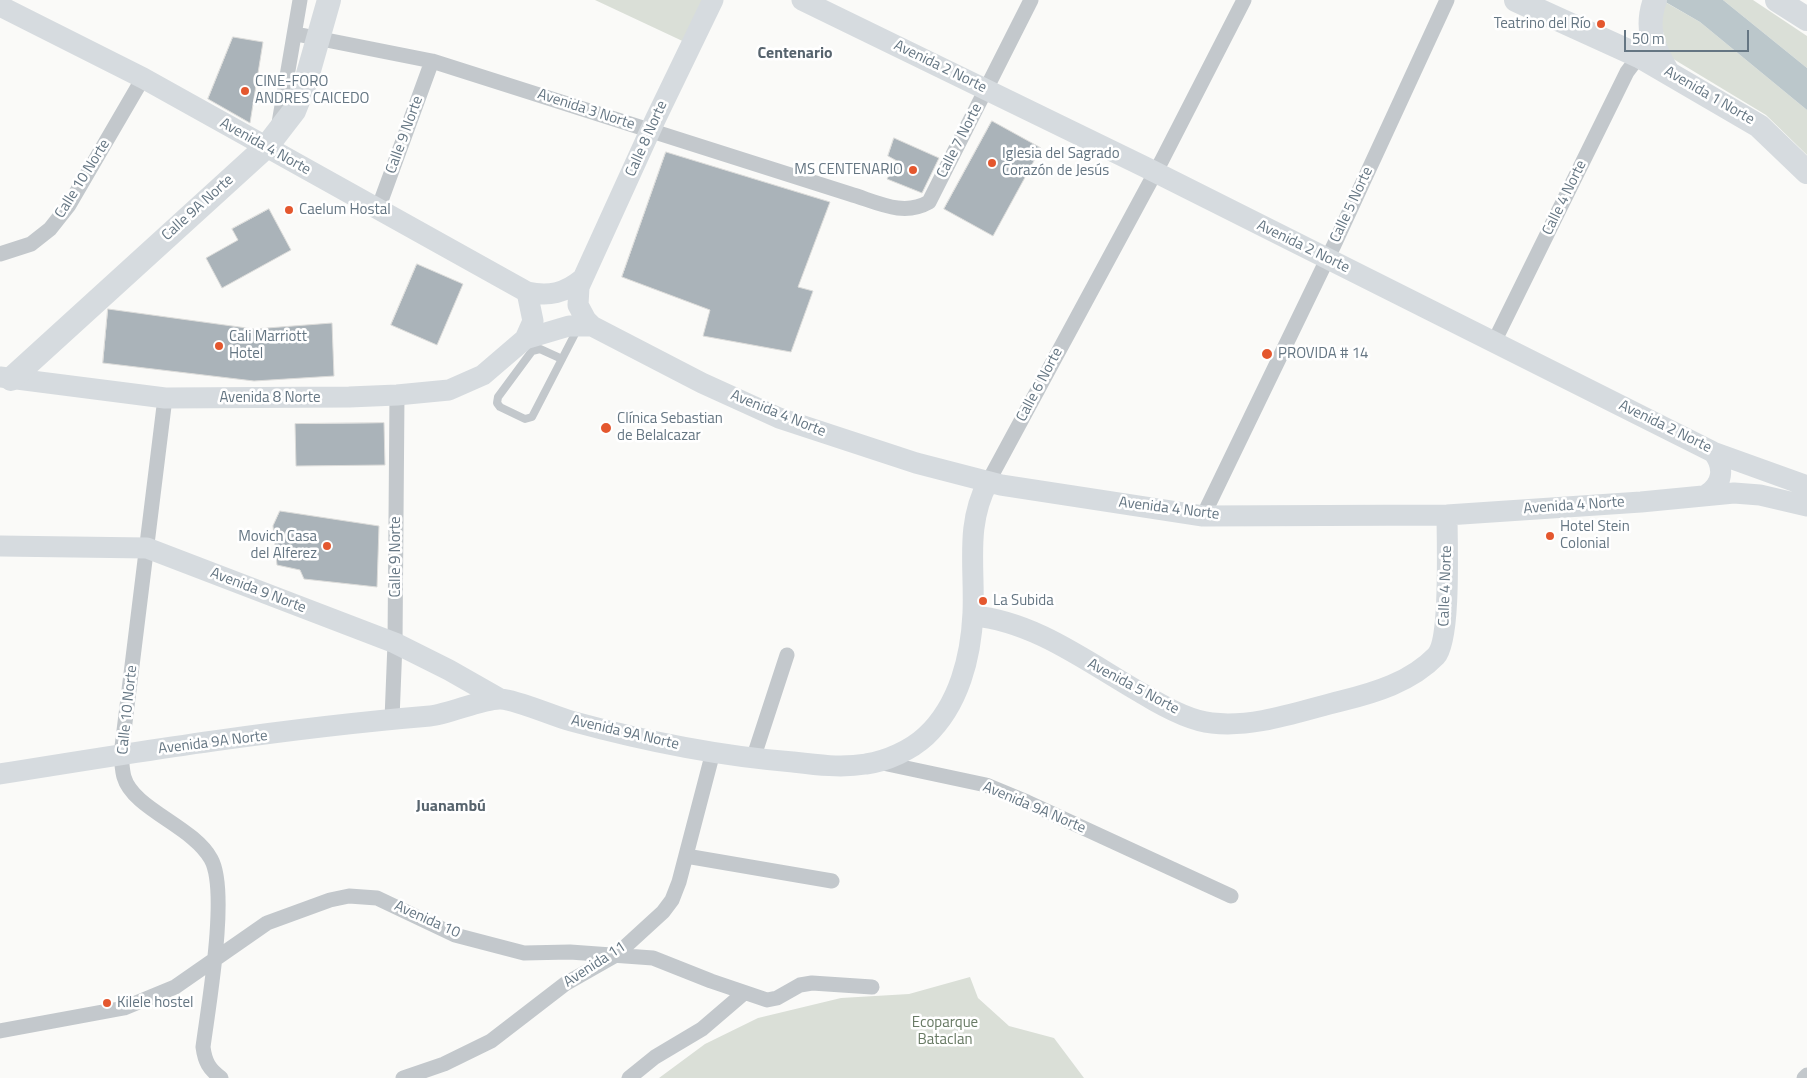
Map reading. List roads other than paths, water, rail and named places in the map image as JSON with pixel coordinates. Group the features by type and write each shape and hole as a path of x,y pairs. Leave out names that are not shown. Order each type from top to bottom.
{"main road":[{"name":"Calle 9A Norte","path":"5,378 108,290 267,146 294,111 306,81 328,0"},
{"name":"Calle 8 Norte","path":"586,326 586,320 578,304 577,296 582,279 713,0"},
{"name":"Avenida 2 Norte","path":"802,0 1155,172 1713,452 1807,486"},
{"name":"Avenida 1 Norte","path":"1516,0 1655,61 1759,126 1807,172"},
{"path":"1655,0 1649,26 1655,61"},
{"path":"1777,0 1807,16"},
{"path":"1789,0 1807,16"},
{"path":"1793,0 1807,16"},
{"name":"Avenida 4 Norte","path":"0,6 143,78 527,292"},
{"path":"525,339 533,321 527,292 544,295 562,292 582,279"},
{"name":"Avenida 4 Norte","path":"586,326 702,383 779,418 916,463 988,482 1203,516 1448,515 1641,502 1734,493 1760,495 1807,506"},
{"name":"Avenida 8 Norte","path":"5,378 165,398 396,395 449,390 508,366 525,339 558,328 586,326"},
{"path":"1706,495 1716,487 1721,475 1720,462 1713,452"},
{"name":"Calle 6 Norte","path":"877,762 909,749 924,738 948,710 957,692 964,667 973,616 972,535 976,508 988,482"},
{"name":"Calle 4 Norte","path":"1437,655 1445,630 1448,515"},
{"name":"Avenida 9 Norte","path":"0,546 147,548 395,643 449,670 500,699"},
{"name":"Avenida 5 Norte","path":"973,616 997,618 1025,628 1165,707 1210,723 1244,724 1374,693 1408,677 1437,655"},
{"name":"Avenida 9A Norte","path":"0,774 121,755 392,719 437,715 500,699 615,732 752,759 841,766 877,762"}],"street":[{"path":"282,156 277,125 296,34 300,0"},
{"name":"Calle 7 Norte","path":"929,202 1031,0"},
{"name":"Calle 6 Norte","path":"988,482 1155,172 1244,0"},
{"name":"Calle 5 Norte","path":"1203,516 1327,259 1447,0"},
{"name":"Avenida 3 Norte","path":"296,34 432,61 903,210 917,209 929,202"},
{"name":"Calle 9 Norte","path":"378,209 432,61"},
{"name":"Calle 4 Norte","path":"1494,342 1627,72 1655,61"},
{"name":"Calle 10 Norte","path":"0,254 32,244 50,229 84,182 143,78"},
{"path":"255,142 277,125"},
{"name":"Calle 9 Norte","path":"392,719 395,643 396,395"},
{"name":"Calle 10 Norte","path":"165,398 121,755 124,778 136,797 197,840 212,860 219,897 203,1047 205,1061 215,1074"},
{"path":"752,759 786,655"},
{"name":"Avenida 11","path":"403,1078 444,1064 491,1041 565,984 616,955 663,912 672,900 714,752"},
{"name":"Avenida 9A Norte","path":"877,762 986,785 1231,896"},
{"path":"686,856 832,881"},
{"name":"Avenida 10","path":"0,1031 124,1008 175,987 214,958 267,923 330,900 349,896 377,898 455,935 524,952 570,952 653,958 767,1000 777,998 800,985 872,987"},
{"path":"629,1078 656,1057 702,1029 744,993"},
{"path":"1804,1078 1807,1075"}],"lane":[{"path":"562,359 536,349 508,366 497,403 500,407 529,420 562,359 586,326"}],"place":[{"name":"Teatrino del Río","path":"1601,24"},
{"name":"CINE-FORO ANDRES CAICEDO","path":"245,91"},
{"name":"Iglesia del Sagrado Corazón de Jesús","path":"992,163"},
{"name":"MS CENTENARIO","path":"913,170"},
{"name":"Caelum Hostal","path":"289,210"},
{"name":"Cali Marriott Hotel","path":"219,346"},
{"name":"PROVIDA # 14","path":"1267,354"},
{"name":"Clínica Sebastian de Belalcazar","path":"606,428"},
{"name":"Hotel Stein Colonial","path":"1550,536"},
{"name":"Movich Casa del Alferez","path":"327,546"},
{"name":"La Subida","path":"983,601"},
{"name":"Kilele hostel","path":"107,1003"}],"district":[{"name":"Centenario","path":"795,54"},
{"name":"Juanambú","path":"451,807"}],"park label":[{"name":"Ecoparque Bataclan","path":"945,1032"}]}
